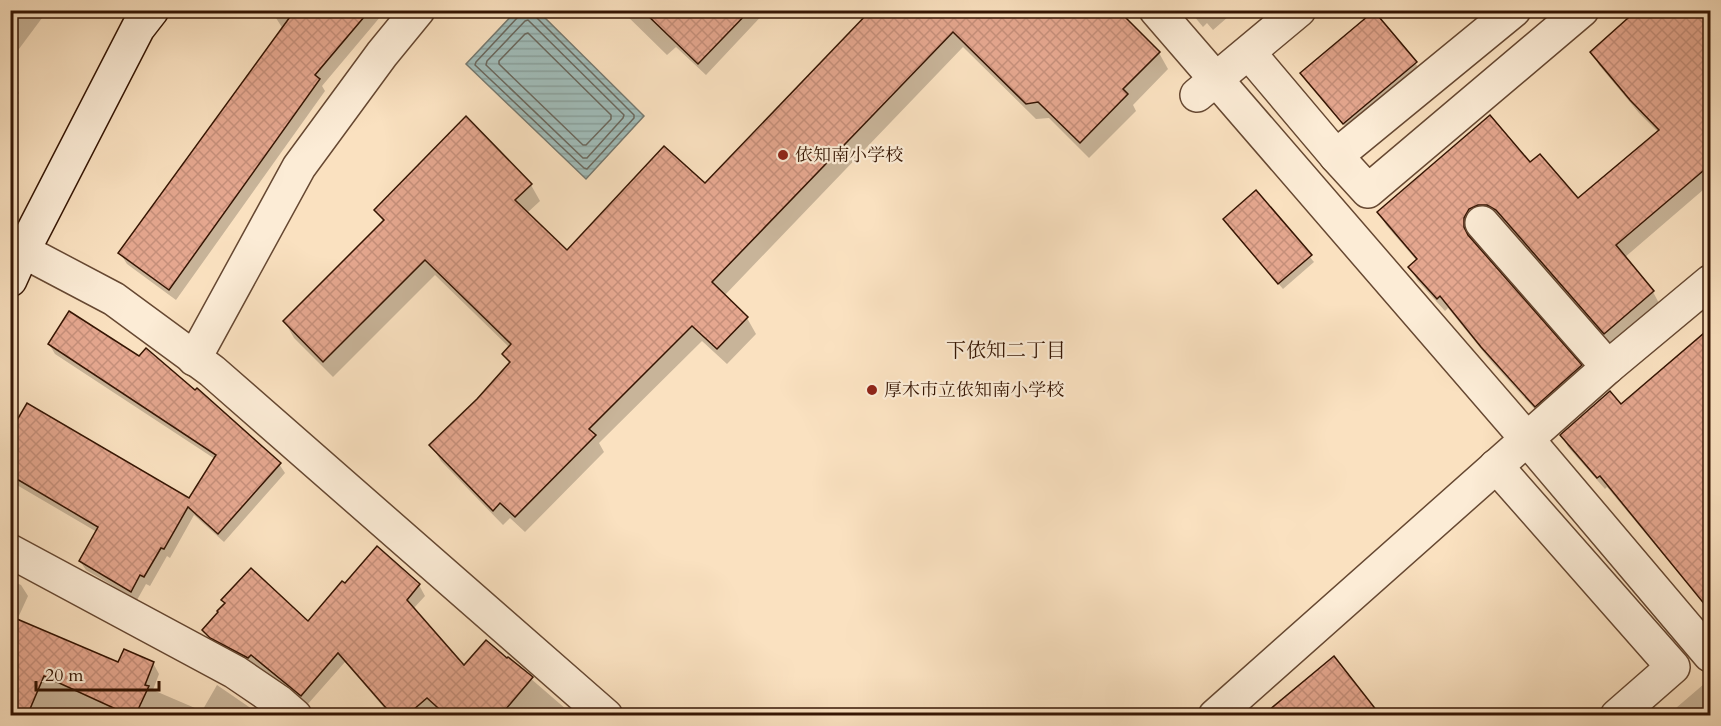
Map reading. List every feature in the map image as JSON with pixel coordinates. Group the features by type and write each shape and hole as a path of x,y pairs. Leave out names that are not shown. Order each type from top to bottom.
{"street":[{"path":"152,10 138,28 15,258 114,299 212,371 606,716"},
{"path":"194,358 299,167 382,54 418,10"},
{"path":"1156,10 1206,87 1527,440 1710,655"},
{"path":"1206,87 1299,10"},
{"path":"1336,156 1514,10"},
{"path":"1249,52 1368,191 1582,10"},
{"path":"1482,223 1608,367"},
{"path":"1215,716 1608,367 1710,282"},
{"path":"1496,466 1673,667 1617,716"},
{"path":"10,551 235,672 279,702 295,716"}],"water":[{"path":"516,11 538,11 644,116 586,179 466,64"}],"building":[{"path":"295,10 370,10 315,75 320,79 169,290 118,253"},
{"path":"642,10 750,10 698,64"},
{"path":"871,10 1118,10 1160,52 1123,89 1128,94 1080,143 1038,102 1026,104 953,32 712,282 748,317 717,349 692,326 589,429 596,435 515,517 500,503 493,511 429,445 477,399 510,362 502,354 511,344 425,260 323,362 283,321 384,220 374,210 466,116 532,184 515,200 567,250 664,146 705,183"},
{"path":"1637,10 1710,10 1710,165 1616,245 1654,291 1604,334 1496,210 1487,205 1478,205 1469,209 1464,218 1464,227 1468,235 1582,365 1535,407 1481,347 1440,296 1437,299 1408,267 1417,259 1377,212 1490,115 1530,162 1540,154 1578,198 1659,130 1630,100 1590,52"},
{"path":"1374,11 1417,62 1343,124 1300,73"},
{"path":"1256,190 1312,255 1278,284 1223,219"},
{"path":"69,311 139,356 146,348 195,390 197,388 281,463 218,534 188,507 164,549 161,548 144,577 140,575 131,592 79,561 98,527 10,475 10,432 27,403 189,498 216,455 48,344"},
{"path":"1710,328 1710,611 1600,476 1597,478 1560,435 1610,391 1621,404"},
{"path":"377,546 420,584 407,600 464,665 486,640 533,677 500,716 447,716 427,698 406,716 393,716 338,653 301,696 251,655 248,658 210,638 202,630 225,603 221,600 251,568 308,621 342,581 345,583"},
{"path":"10,616 118,662 124,649 154,662 145,685 149,686 135,716 44,676 27,716 10,716"},
{"path":"1334,656 1381,716 1262,716"}],"place":[{"name":"依知南小学校","path":"783,155"},
{"name":"厚木市立依知南小学校","path":"872,390"}],"district":[{"name":"下依知二丁目","path":"1006,350"}]}
